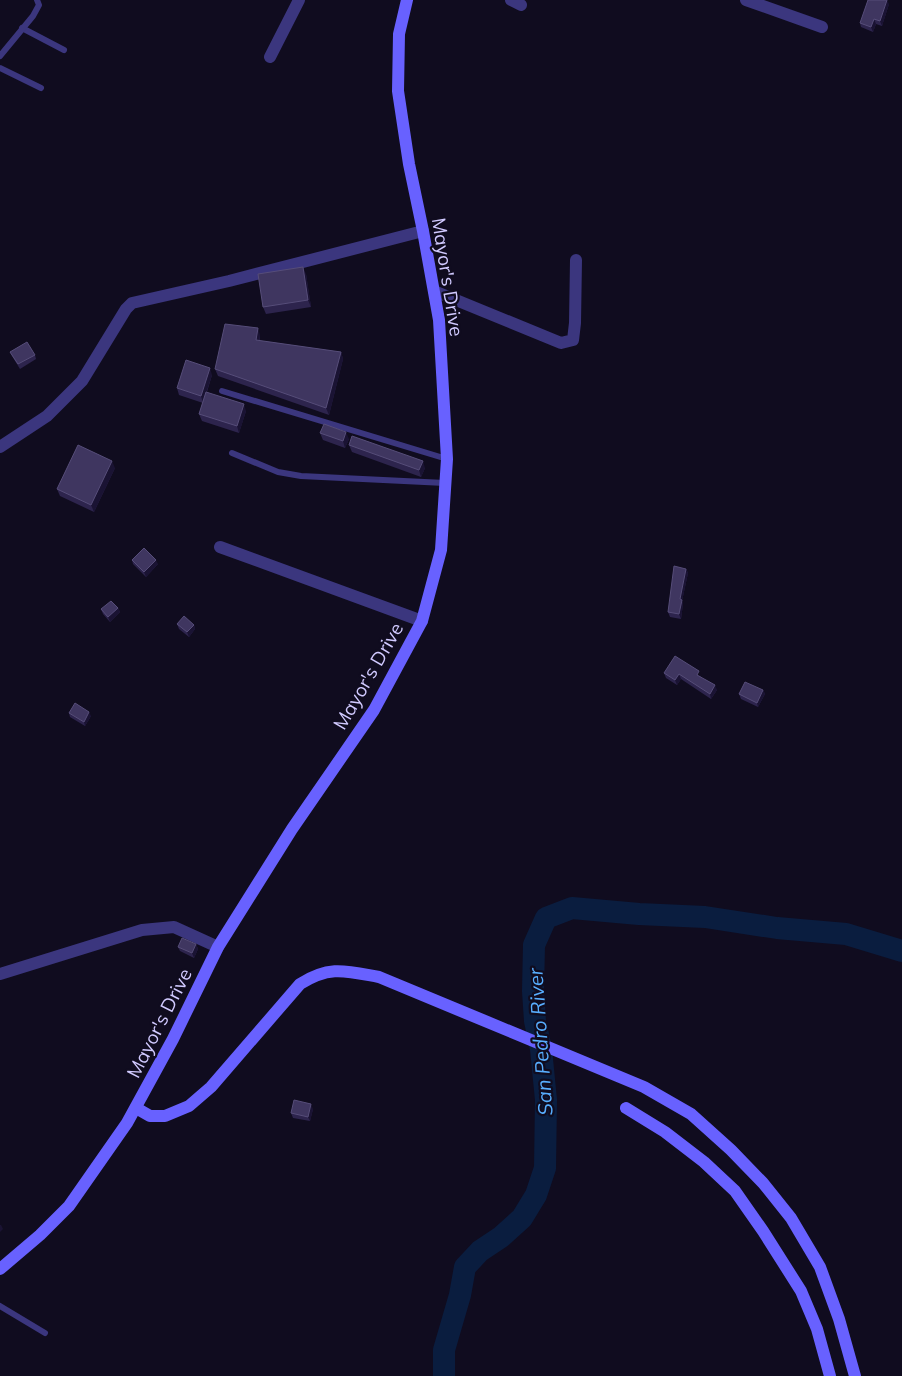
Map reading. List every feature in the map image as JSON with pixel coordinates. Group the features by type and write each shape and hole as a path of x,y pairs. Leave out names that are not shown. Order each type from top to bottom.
{"street":[{"path":"270,57 299,0"},
{"name":"Mayor's Drive","path":"0,1269 40,1235 69,1206 127,1123 173,1039 218,947 292,829 374,710 422,621 441,550 447,458 439,320 409,164 398,91 399,34 407,0"},
{"path":"746,0 822,27"},
{"path":"0,447 47,416 82,381 126,309 132,303 229,281 423,231"},
{"path":"434,291 561,343 573,340 576,260"},
{"path":"220,547 422,621"},
{"path":"0,974 142,930 174,927 218,947"},
{"path":"136,1108 150,1116 166,1116 189,1106 211,1087 300,984 325,972 339,970 379,977 644,1087 691,1114 757,1176 791,1218 820,1267 839,1319 855,1376"},
{"path":"626,1108 665,1132 704,1162 734,1191 763,1231 801,1292 817,1329 830,1376"}],"lane":[{"path":"0,56 33,16 39,5 37,0"},
{"path":"22,28 64,50"},
{"path":"0,68 40,88"},
{"path":"222,391 447,458"},
{"path":"232,453 278,472 301,476 445,483"},
{"path":"0,1306 45,1333"}],"building":[{"path":"868,0 887,0 880,21 874,19 871,27 860,23"},
{"path":"303,267 308,300 263,307 258,274"},
{"path":"225,324 258,328 256,340 341,352 326,408 215,369"},
{"path":"27,342 35,355 18,364 10,352"},
{"path":"186,360 210,368 201,396 177,388"},
{"path":"206,392 244,404 237,426 199,414"},
{"path":"324,424 346,432 343,441 320,433"},
{"path":"352,436 423,461 419,470 349,445"},
{"path":"78,445 112,461 91,505 57,489"},
{"path":"144,548 156,560 144,572 132,560"},
{"path":"674,566 686,569 679,614 668,612"},
{"path":"111,601 118,608 108,617 101,609"},
{"path":"184,616 194,625 187,632 177,624"},
{"path":"675,656 699,671 697,675 715,685 710,694 679,674 675,680 664,673"},
{"path":"745,682 763,690 757,703 739,694"},
{"path":"75,703 89,712 84,722 69,713"},
{"path":"182,938 196,944 192,953 178,947"},
{"path":"294,1100 311,1104 308,1117 291,1113"}],"waterway":[{"name":"San Pedro River","path":"444,1376 444,1350 460,1295 465,1267 480,1251 501,1237 522,1218 536,1195 545,1168 546,1100 541,1049 535,1021 533,991 534,945 546,918 572,908 705,917 777,928 846,934 902,951"}]}
